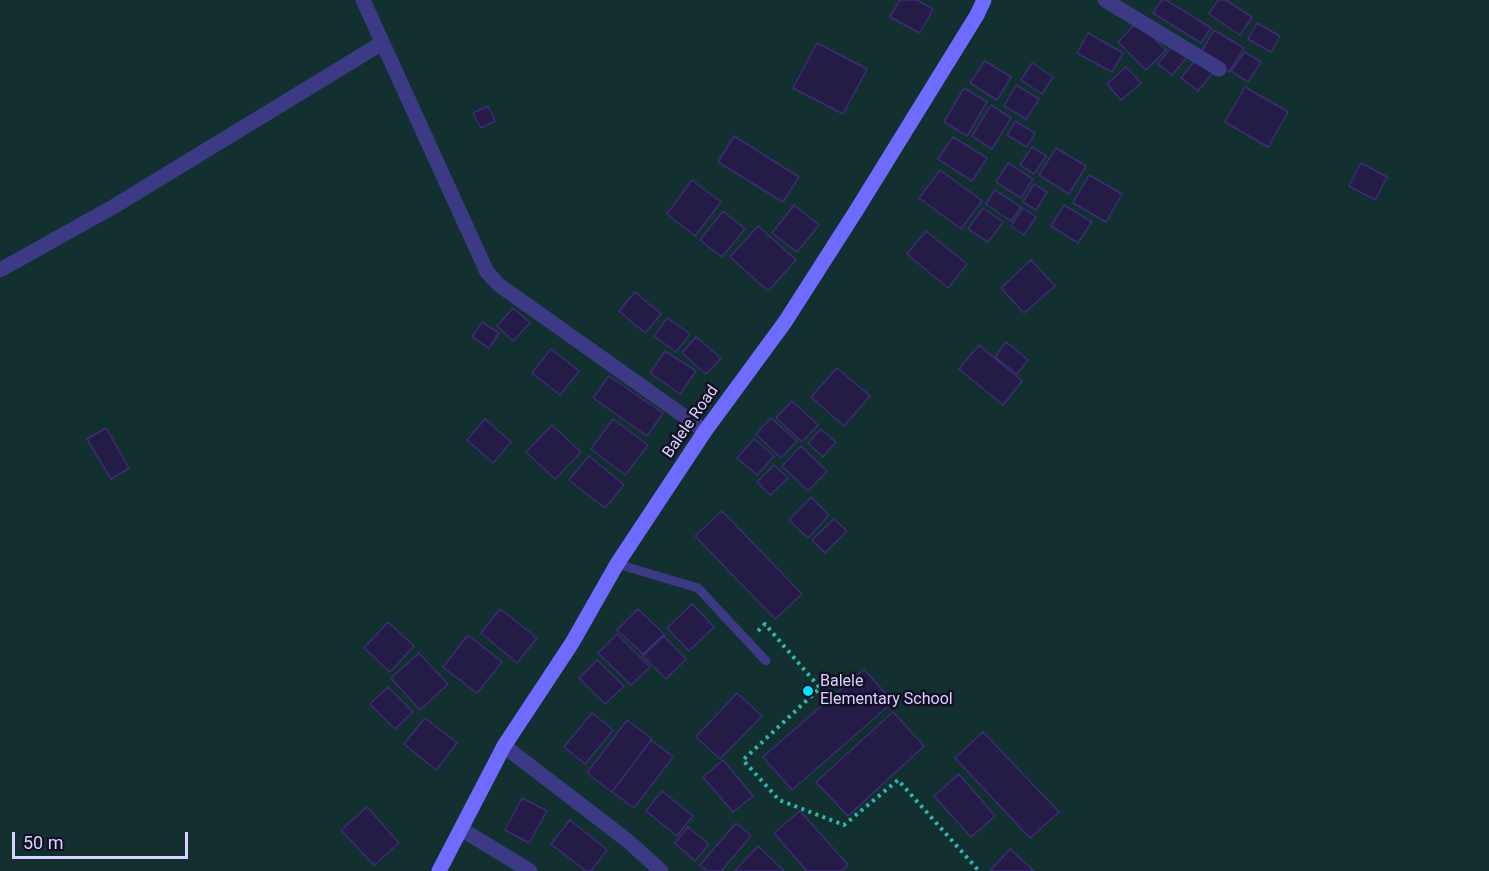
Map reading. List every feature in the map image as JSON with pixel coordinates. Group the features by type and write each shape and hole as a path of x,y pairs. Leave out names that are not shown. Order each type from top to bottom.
{"street":[{"path":"363,0 487,272 499,285 705,431"},
{"name":"Balele Road","path":"439,871 504,746 572,643 617,564 705,431 785,322 868,192 984,0"},
{"path":"1105,0 1219,69"},
{"path":"0,270 113,207 382,43"},
{"path":"504,746 628,841 661,871"},
{"path":"461,829 530,871"}],"lane":[{"path":"617,564 698,588 766,661"}],"path":[{"path":"747,640 765,624 820,688 743,760 779,800 844,825 898,780 980,871"}],"green space":[{"path":"0,0 1489,0 1489,871 0,871"}],"building":[{"path":"900,0 917,0 933,9 920,33 890,17"},
{"path":"1162,0 1166,0 1211,28 1201,43 1153,13"},
{"path":"1218,0 1226,0 1252,17 1240,35 1209,14"},
{"path":"1137,22 1166,50 1146,70 1118,42"},
{"path":"1257,23 1280,36 1271,52 1248,39"},
{"path":"1214,30 1244,48 1229,72 1200,54"},
{"path":"1088,33 1123,53 1112,72 1077,53"},
{"path":"817,43 867,69 843,114 793,88"},
{"path":"1173,45 1187,57 1172,75 1158,64"},
{"path":"1245,52 1261,62 1248,82 1231,71"},
{"path":"1198,57 1215,70 1198,91 1181,78"},
{"path":"985,61 1011,77 997,100 970,83"},
{"path":"1032,63 1053,77 1042,94 1021,80"},
{"path":"1126,67 1141,83 1121,100 1107,84"},
{"path":"1016,85 1039,99 1026,119 1004,106"},
{"path":"1245,87 1288,112 1268,147 1225,122"},
{"path":"964,88 987,102 967,136 944,122"},
{"path":"991,105 1011,118 992,149 972,136"},
{"path":"488,106 495,121 481,128 473,113"},
{"path":"1015,121 1035,133 1027,147 1007,135"},
{"path":"734,136 799,177 783,202 718,162"},
{"path":"953,137 987,158 972,181 938,159"},
{"path":"1032,147 1046,156 1034,174 1020,165"},
{"path":"1056,148 1086,166 1069,194 1039,175"},
{"path":"1008,163 1033,179 1021,198 996,182"},
{"path":"1361,163 1387,177 1375,200 1349,186"},
{"path":"940,170 982,201 961,229 919,198"},
{"path":"1089,175 1122,194 1106,222 1073,203"},
{"path":"692,180 721,202 695,236 667,214"},
{"path":"1034,184 1047,192 1036,210 1023,202"},
{"path":"995,190 1021,207 1011,221 986,204"},
{"path":"794,205 819,225 797,252 772,233"},
{"path":"1064,205 1092,222 1078,243 1051,226"},
{"path":"983,208 1003,222 988,242 968,229"},
{"path":"1023,208 1036,217 1024,235 1011,226"},
{"path":"723,211 745,229 722,257 700,240"},
{"path":"758,226 796,260 768,291 730,257"},
{"path":"926,231 967,264 948,288 907,254"},
{"path":"1031,260 1055,286 1024,313 1001,288"},
{"path":"635,292 661,314 645,333 619,311"},
{"path":"513,308 530,323 513,341 497,326"},
{"path":"667,318 690,334 676,352 654,336"},
{"path":"482,322 499,333 489,348 472,337"},
{"path":"696,337 721,358 706,374 682,353"},
{"path":"1006,342 1028,360 1017,374 995,357"},
{"path":"979,345 1022,381 1003,405 959,369"},
{"path":"551,349 579,371 560,395 532,373"},
{"path":"665,351 696,371 680,394 650,373"},
{"path":"837,368 870,396 844,426 811,397"},
{"path":"609,376 663,413 647,436 593,398"},
{"path":"792,401 818,425 802,442 776,418"},
{"path":"771,418 797,441 781,458 756,434"},
{"path":"485,419 511,442 493,463 467,440"},
{"path":"613,419 648,445 625,475 591,449"},
{"path":"552,425 581,452 555,479 526,452"},
{"path":"106,428 129,468 111,479 87,439"},
{"path":"821,429 836,442 823,457 808,443"},
{"path":"754,439 774,456 757,475 737,458"},
{"path":"801,446 827,471 808,491 782,466"},
{"path":"589,456 624,485 605,508 569,480"},
{"path":"774,465 788,478 770,495 757,482"},
{"path":"811,497 829,515 808,538 789,520"},
{"path":"722,511 802,594 775,619 695,536"},
{"path":"834,519 847,531 825,553 812,540"},
{"path":"692,604 714,627 689,651 667,628"},
{"path":"500,609 537,638 517,663 481,633"},
{"path":"638,609 664,634 643,654 617,630"},
{"path":"388,622 414,646 390,672 364,648"},
{"path":"617,634 650,667 631,685 598,653"},
{"path":"468,635 502,662 477,693 443,667"},
{"path":"664,636 686,659 666,679 643,656"},
{"path":"419,653 448,684 420,710 391,678"},
{"path":"597,660 624,686 605,704 579,678"},
{"path":"864,669 893,702 792,790 763,757"},
{"path":"388,687 413,712 395,729 370,704"},
{"path":"737,693 762,716 720,759 696,737"},
{"path":"893,712 924,746 848,816 816,782"},
{"path":"592,713 613,730 585,764 564,747"},
{"path":"425,718 457,743 436,770 404,744"},
{"path":"627,720 652,739 612,792 587,773"},
{"path":"983,732 1059,812 1030,838 955,758"},
{"path":"651,740 673,757 634,808 612,792"},
{"path":"723,760 753,796 733,812 703,777"},
{"path":"959,774 995,816 971,837 934,796"},
{"path":"662,791 693,816 677,836 646,811"},
{"path":"522,798 547,811 529,843 505,830"},
{"path":"367,807 399,843 374,865 341,830"},
{"path":"800,811 848,865 841,871 807,871 774,833"},
{"path":"570,820 607,850 591,871 586,871 551,844"},
{"path":"736,823 751,836 721,871 707,871 700,865"},
{"path":"688,827 709,844 695,861 675,843"},
{"path":"758,846 784,871 735,871"},
{"path":"1010,849 1034,871 990,871"}],"place":[{"name":"Balele Elementary School","path":"808,691"}]}
